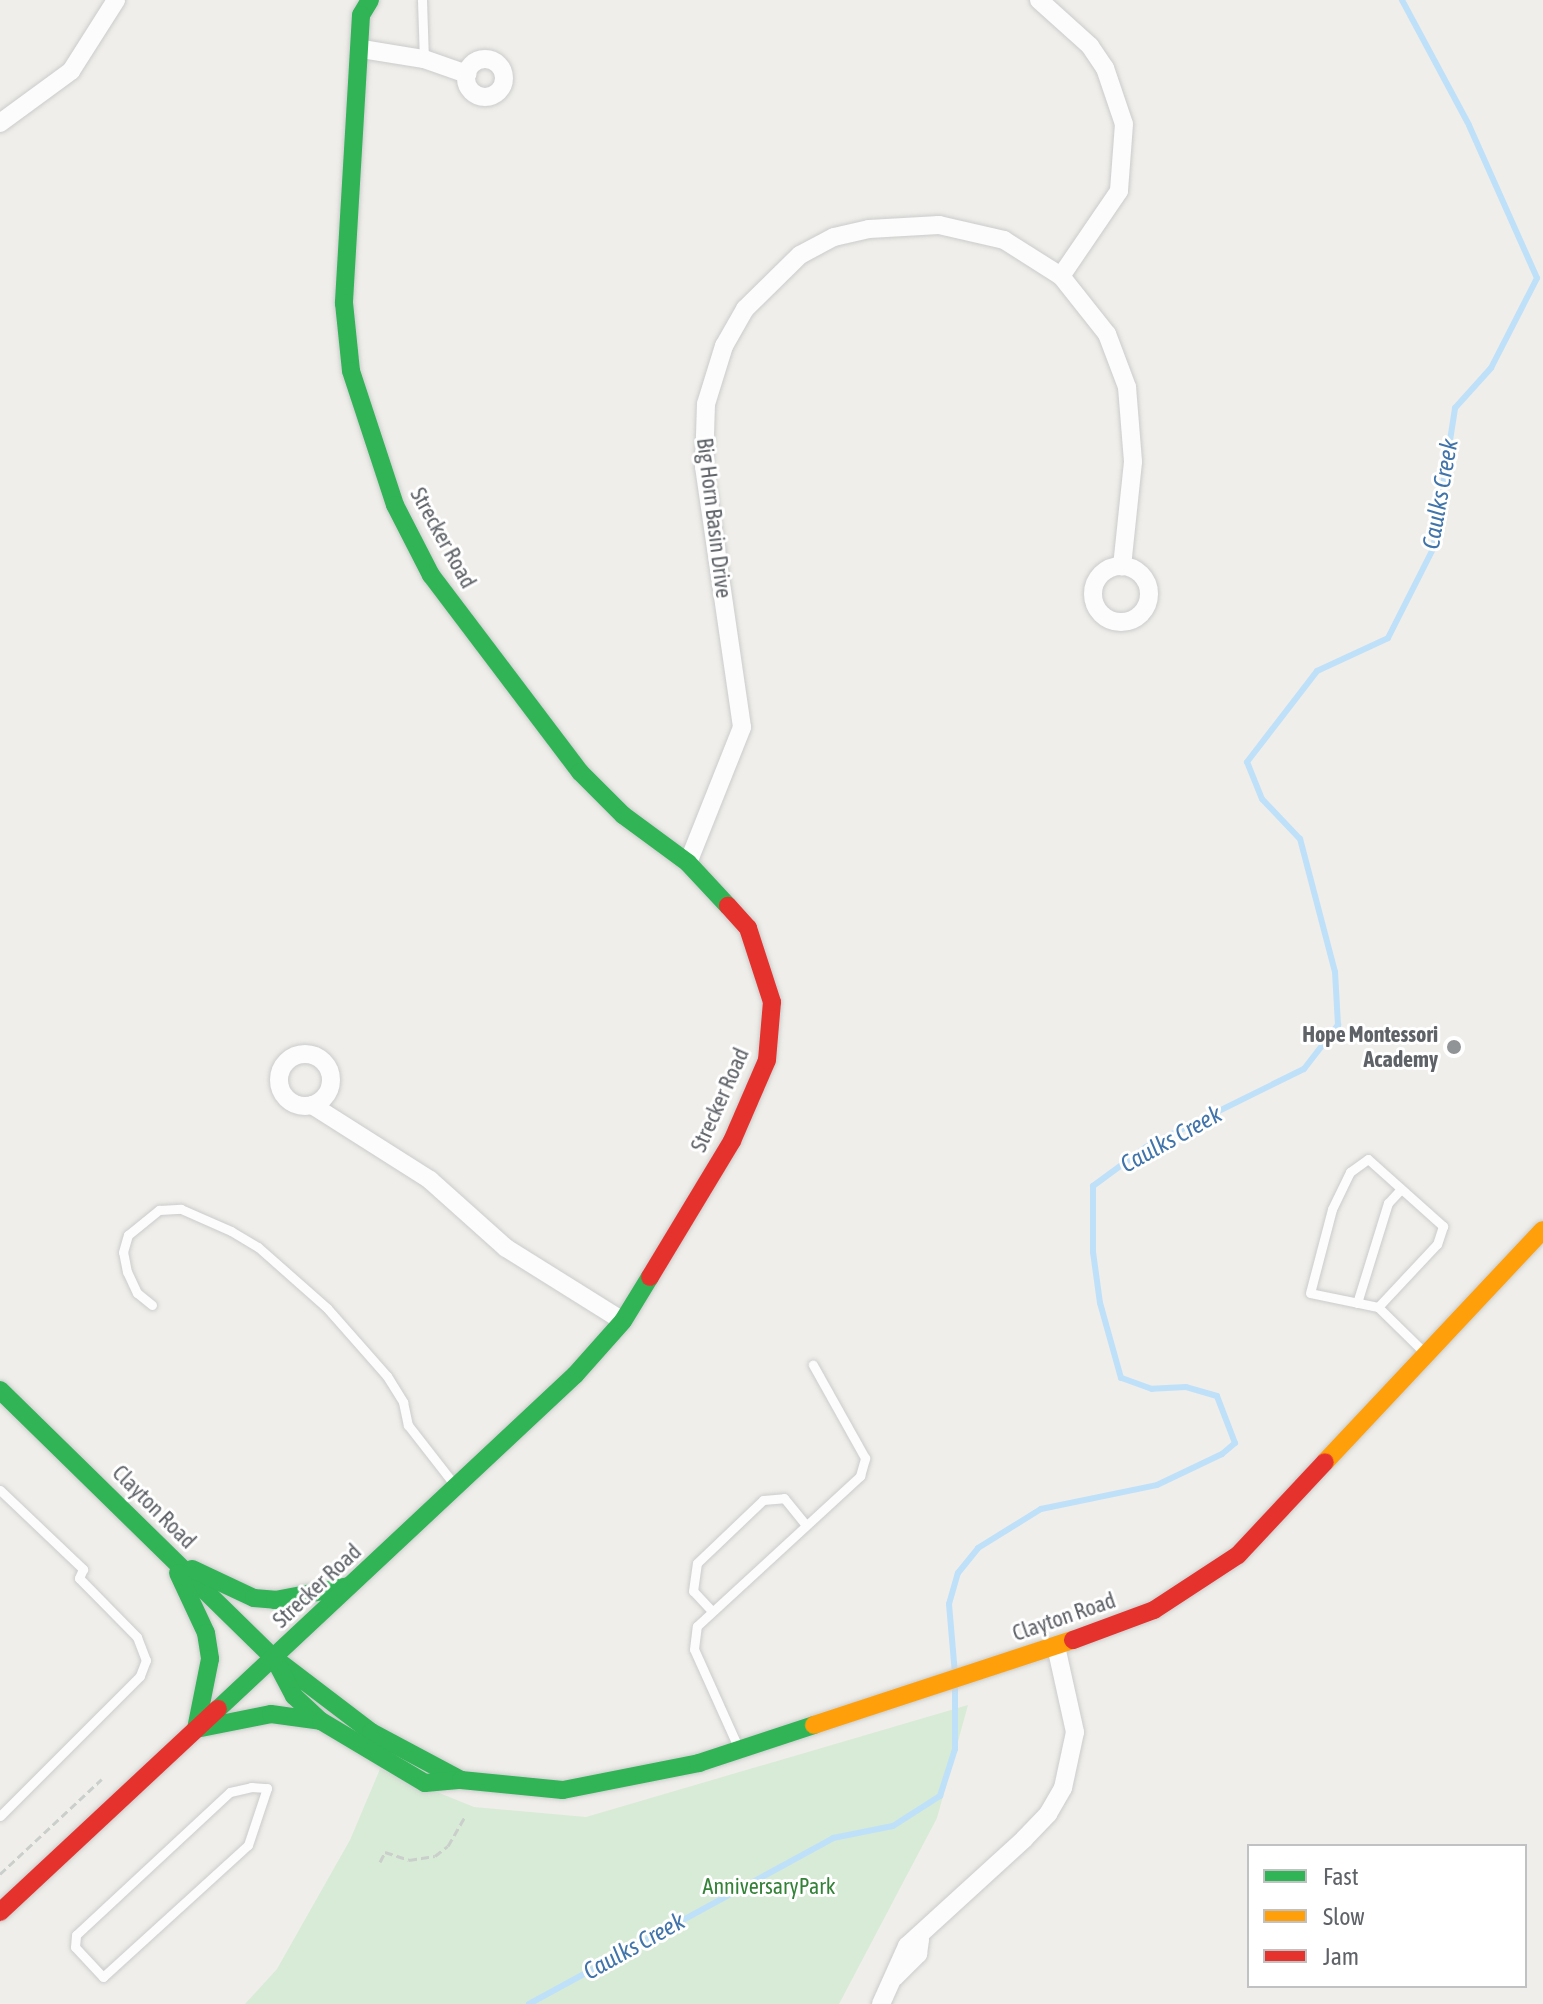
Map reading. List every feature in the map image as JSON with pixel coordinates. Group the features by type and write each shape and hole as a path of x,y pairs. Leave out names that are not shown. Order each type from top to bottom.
{"main road":[{"name":"Strecker Road","path":"0,1912 456,1486 530,1421 623,1321 732,1141 767,1060 771,1030 766,973 748,928 688,863 623,815 571,760 431,575 395,505 351,371 344,303 344,238 362,49 360,5"},
{"name":"Clayton Road","path":"274,1658 294,1696 321,1721 425,1783 461,1780 563,1790 623,1782 739,1750 1022,1658 1154,1610 1238,1555 1543,1230"},
{"name":"Clayton Road","path":"0,1390 274,1658 371,1732 461,1780"},
{"path":"171,1558 254,1598 294,1599 352,1586"},
{"path":"171,1558 206,1633 210,1659 196,1729 271,1714 321,1721"}],"street":[{"path":"0,123 71,71 116,0"},
{"path":"1039,0 1090,46 1111,82 1124,124 1119,191 1061,276"},
{"path":"362,49 424,59 467,74"},
{"name":"Big Horn Basin Drive","path":"688,863 742,727 701,433 724,346 745,309 811,249 834,237 905,224 972,230 1004,240 1061,276 1107,334 1127,387 1133,462 1122,566"},
{"path":"312,1105 430,1180 506,1248 623,1321"},
{"path":"881,2004 895,1977 918,1954 920,1939 1048,1814 1063,1788 1075,1732 1056,1646"}],"lane":[{"path":"422,0 424,59"},
{"path":"1378,1307 1437,1244 1443,1226 1368,1159 1350,1172 1332,1209 1310,1293 1378,1307 1427,1355"},
{"path":"1357,1303 1388,1203 1401,1189"},
{"path":"152,1305 137,1293 127,1272 123,1252 128,1235 159,1210 181,1209 258,1247 327,1308 377,1364 403,1402 408,1425 456,1486"},
{"path":"739,1750 694,1649 697,1626 860,1476 865,1458 813,1365"},
{"path":"0,1490 83,1569 79,1578 137,1637 146,1660 140,1676 0,1816"},
{"path":"711,1610 693,1591 697,1563 763,1500 784,1498 805,1524"},
{"path":"267,1788 248,1845 103,1977 75,1947 76,1935 230,1792 267,1788"}],"path":[{"path":"0,1874 102,1779"},
{"path":"380,1862 385,1852 409,1860 435,1856 448,1846 465,1816"}],"green space":[{"name":"AnniversaryPark","path":"968,1705 937,1818 839,2004 245,2004 277,1969 350,1840 380,1769 474,1807 586,1817"}],"waterway":[{"name":"Caulks Creek","path":"955,1674 949,1604 958,1573 978,1548 1041,1509 1157,1485 1222,1454 1235,1443 1217,1396 1186,1387 1152,1389 1121,1378 1100,1303 1093,1252 1093,1186 1146,1147 1304,1069 1338,1025 1335,972 1300,839 1262,799 1247,762 1317,671 1388,638 1433,549 1455,408 1491,368 1537,278 1469,125 1402,0"},
{"name":"Caulks Creek","path":"529,2004 833,1838 893,1826 940,1796 955,1749 955,1685"}],"traffic: fast":[{"path":"370,0 361,15 344,303 351,371 395,505 431,575 580,772 623,815 688,863 728,906"},
{"path":"218,1709 575,1375 623,1321 650,1277"},
{"path":"0,1390 274,1658 371,1732 461,1780"},
{"path":"192,1569 254,1598 275,1600 349,1586"},
{"path":"178,1573 206,1633 210,1659 196,1729 271,1714 321,1721"},
{"path":"274,1658 294,1696 321,1721 425,1783 461,1780 563,1790 699,1763 814,1725"}],"traffic: slow":[{"path":"1325,1462 1543,1230"},
{"path":"814,1725 1073,1640"}],"traffic: jam":[{"path":"650,1277 732,1141 767,1060 772,1002 748,928 728,906"},
{"path":"1073,1640 1154,1610 1238,1555 1325,1462"},
{"path":"0,1912 218,1709"}],"place":[{"name":"Hope Montessori Academy","path":"1454,1047"}]}
